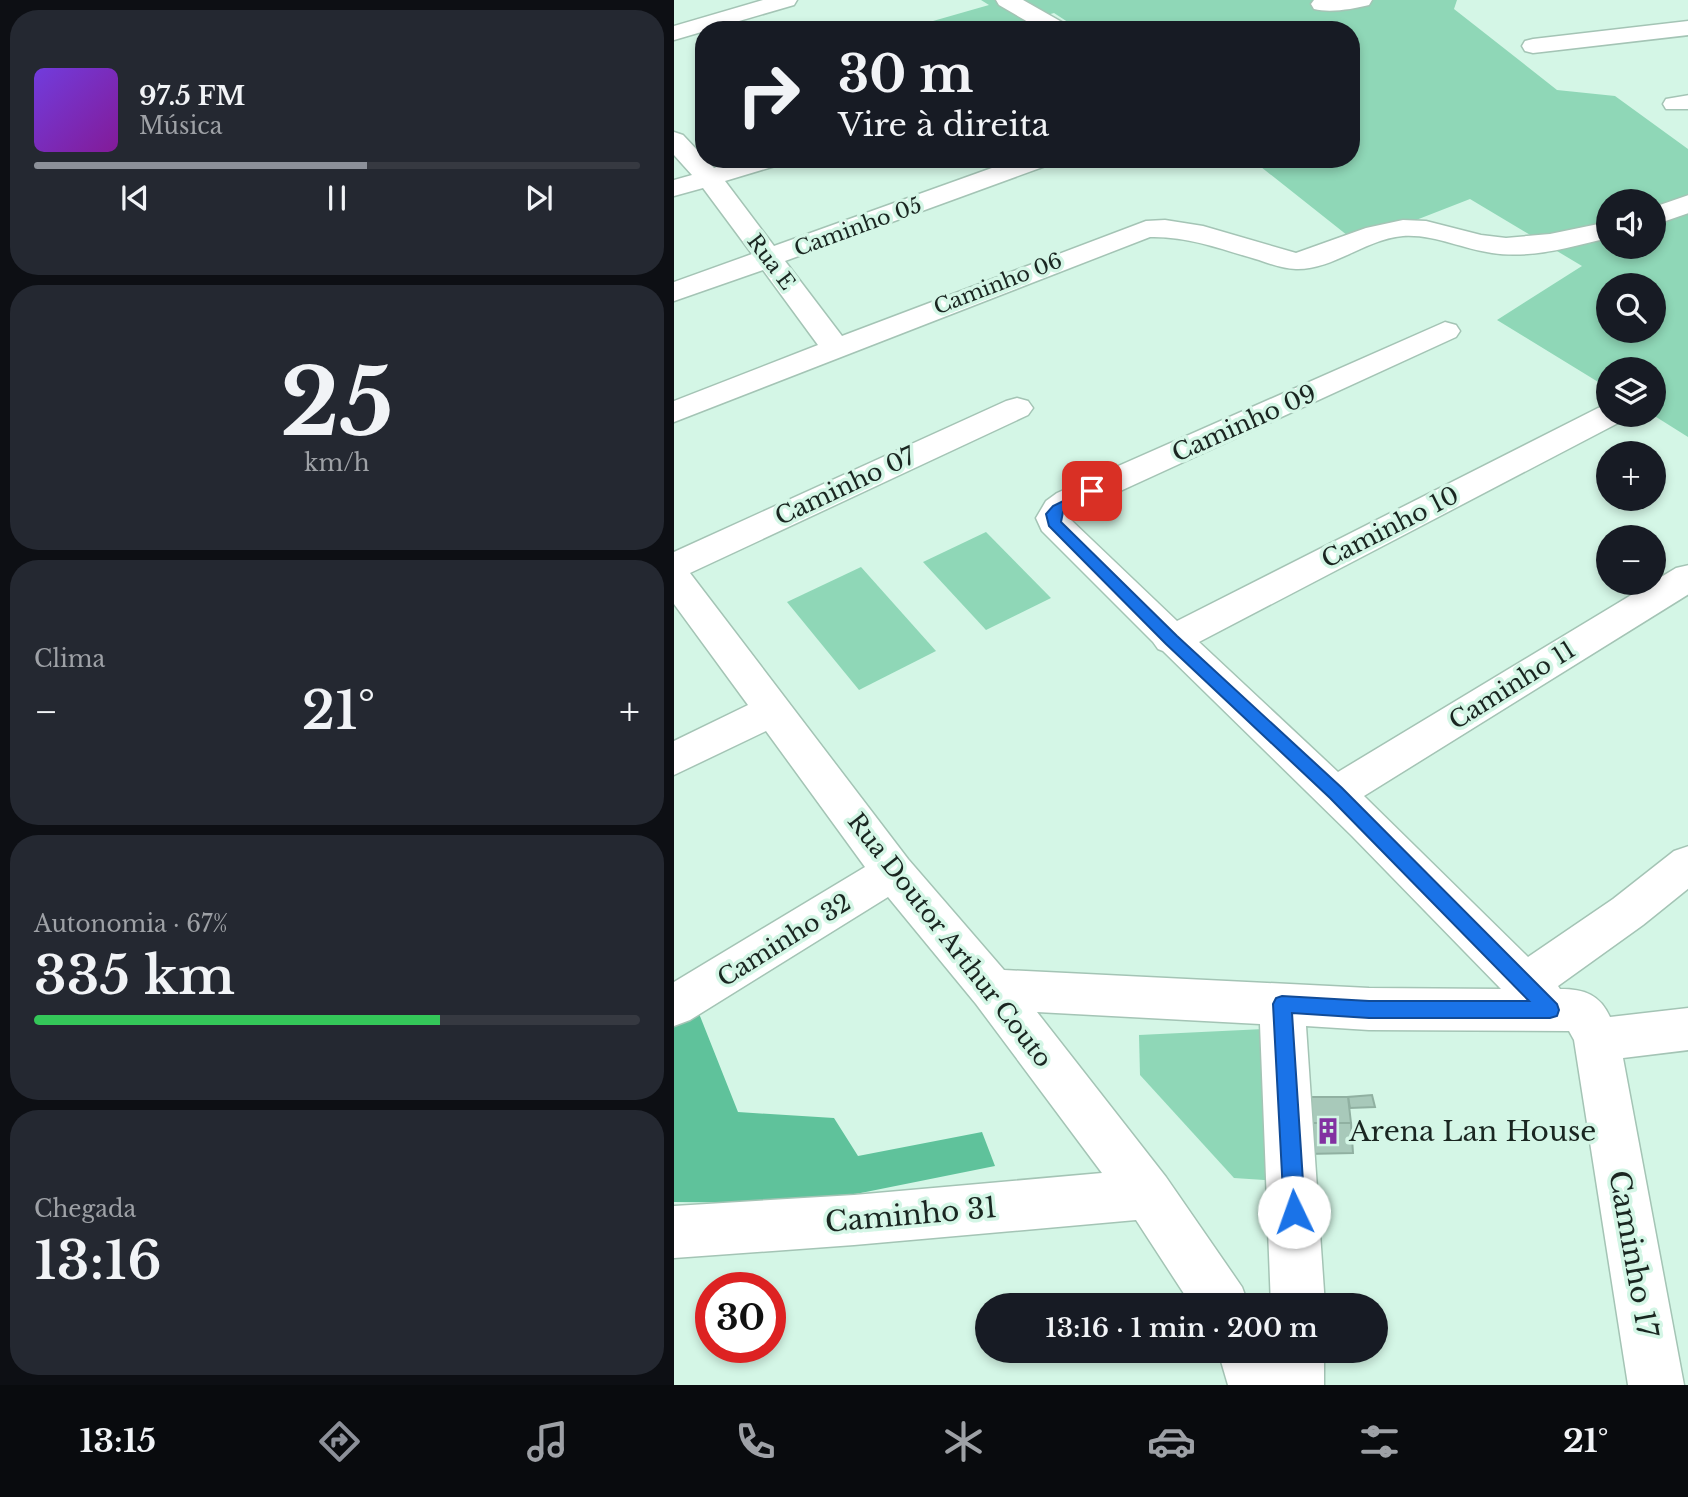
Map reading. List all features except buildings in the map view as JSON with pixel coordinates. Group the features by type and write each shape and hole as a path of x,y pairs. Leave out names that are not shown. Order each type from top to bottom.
{"street":[{"path":"715,21 786,0"},
{"path":"1007,0 1043,21"},
{"path":"1322,4 1361,0"},
{"path":"674,33 695,27"},
{"path":"1533,46 1688,28"},
{"name":"Rua E","path":"674,140 695,163"},
{"name":"Rua E","path":"700,168 835,347"},
{"path":"674,188 740,168"},
{"name":"Caminho 05","path":"674,292 769,260 1018,168"},
{"path":"1666,212 1688,203"},
{"name":"Caminho 06","path":"674,412 835,347 1146,229 1187,229 1296,261 1314,259 1375,233 1401,228 1422,227 1493,246 1514,247 1596,232"},
{"name":"Caminho 09","path":"1171,640 1054,523 1053,514 1070,501 1445,331"},
{"name":"Caminho 07","path":"674,566 1016,408"},
{"name":"Caminho 10","path":"1171,640 1596,422"},
{"name":"Rua Doutor Arthur Couto","path":"674,578 893,873 992,990 1148,1194 1214,1293"},
{"name":"Caminho 11","path":"1336,793 1688,578"},
{"path":"1171,640 1336,793 1561,1011"},
{"path":"674,759 773,710"},
{"path":"1561,1011 1628,912 1688,863"},
{"name":"Caminho 32","path":"674,1006 893,873"},
{"path":"992,990 1369,1009 1561,1011 1688,1029"},
{"path":"1282,1004 1297,1293"},
{"name":"Caminho 17","path":"1561,1011 1604,1093 1656,1385"},
{"name":"Caminho 31","path":"674,1232 868,1219 1148,1194"},
{"path":"1249,1363 1256,1385"},
{"path":"1296,1385 1297,1363"}],"green space":[{"path":"981,0 1457,0 1454,9 1557,90 1615,96 1688,149 1688,437 1666,423 1666,357 1596,357 1596,381 1497,320 1582,266 1470,199 1357,243 1262,168 1360,168 1360,21 1066,21 1054,13 1026,21 933,21 989,5"},
{"path":"986,532 1051,598 986,630 923,562"},
{"path":"861,567 936,651 859,690 787,602"},
{"path":"698,1011 738,1112 834,1118 858,1156 982,1132 995,1166 811,1203 674,1202 674,1022"},
{"path":"1264,1029 1281,1181 1234,1178 1140,1075 1139,1035"}],"place":[{"name":"Arena Lan House","path":"1328,1131"}],"route":[{"path":"1092,491 1058,509 1053,514 1054,523 1171,640 1336,793 1550,1010 1369,1009 1282,1004 1294,1212"}]}
